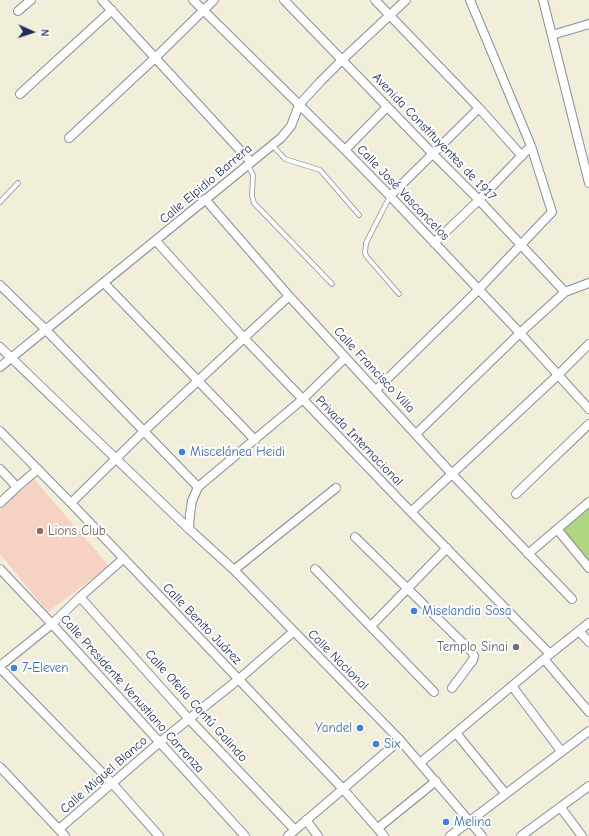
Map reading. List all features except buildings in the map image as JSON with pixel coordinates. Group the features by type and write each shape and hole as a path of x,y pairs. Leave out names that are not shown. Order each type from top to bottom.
{"street":[{"path":"18,11 32,0"},
{"path":"102,0 249,163"},
{"name":"Calle José Vasconcelos","path":"193,0 390,196 520,333 589,409"},
{"path":"69,138 155,58 214,0"},
{"name":"Avenida Constituyentes de 1917","path":"284,0 479,200 565,292"},
{"path":"374,0 479,108 522,156"},
{"name":"Calle Elpidio Barrera","path":"0,367 45,329 104,284 272,145 289,129 299,106 343,59 406,0"},
{"path":"376,390 478,290 552,212 531,146 470,0"},
{"path":"543,0 589,182"},
{"path":"20,94 112,10"},
{"path":"552,35 589,24"},
{"path":"345,150 387,107"},
{"path":"390,196 479,108"},
{"path":"434,243 479,200 531,146"},
{"name":"Calle Francisco Villa","path":"205,199 345,358 452,474 572,599"},
{"name":"Privada Internacional","path":"156,241 244,338 447,548 547,656 589,712"},
{"path":"416,434 520,333 565,292 589,283"},
{"path":"104,284 255,440"},
{"path":"0,285 45,329 198,488"},
{"path":"71,502 144,431 289,296"},
{"path":"411,512 558,375 589,344"},
{"name":"Calle Nacional","path":"0,347 189,529 234,570 400,740 482,836"},
{"path":"189,529 192,501 198,488 303,399 345,358"},
{"path":"516,494 589,424"},
{"name":"Calle Benito Juárez","path":"0,431 71,502 123,559 239,679 343,789 384,836"},
{"path":"0,469 17,487"},
{"path":"0,503 38,469"},
{"path":"234,570 336,488"},
{"path":"528,554 589,502"},
{"path":"556,529 589,568"},
{"path":"355,537 474,654 472,660 452,688"},
{"path":"371,626 447,548"},
{"path":"123,559 80,596 52,624 0,667 112,783 159,836"},
{"name":"Calle Presidente Venustiano Carranza","path":"0,569 245,836"},
{"path":"315,569 434,692"},
{"name":"Calle Ofelia Cantú Galindo","path":"80,596 189,719 295,830"},
{"path":"420,763 547,656 589,624"},
{"path":"580,631 589,642"},
{"name":"Calle Miguel Blanco","path":"59,829 160,742 239,679 293,632"},
{"path":"512,686 561,751"},
{"path":"450,836 589,731"},
{"path":"456,733 505,793"},
{"path":"288,836 400,740"},
{"path":"0,767 65,836"},
{"path":"378,828 436,781"},
{"path":"522,836 589,786"},
{"path":"560,808 582,836"},
{"path":"306,820 318,836"}],"lane":[{"path":"272,145 281,156 320,170 359,215"},
{"path":"249,163 253,175 252,196 254,203 332,284"},
{"path":"0,202 18,183"},
{"path":"390,196 366,243 365,253 399,294"}],"shaded area":[{"name":"Lions Club","path":"34,479 109,566 48,612 0,554 0,509"}],"green space":[{"path":"589,507 589,573 559,534"}],"place":[{"name":"Miscelánea Heidi","path":"182,452"},
{"name":"Lions Club","path":"40,531"},
{"name":"Miselandia Sosa","path":"414,611"},
{"name":"Templo Sinai","path":"516,647"},
{"name":"7-Eleven","path":"14,668"},
{"name":"Yandel","path":"360,728"},
{"name":"Six","path":"376,744"},
{"name":"Melina","path":"446,822"}]}
